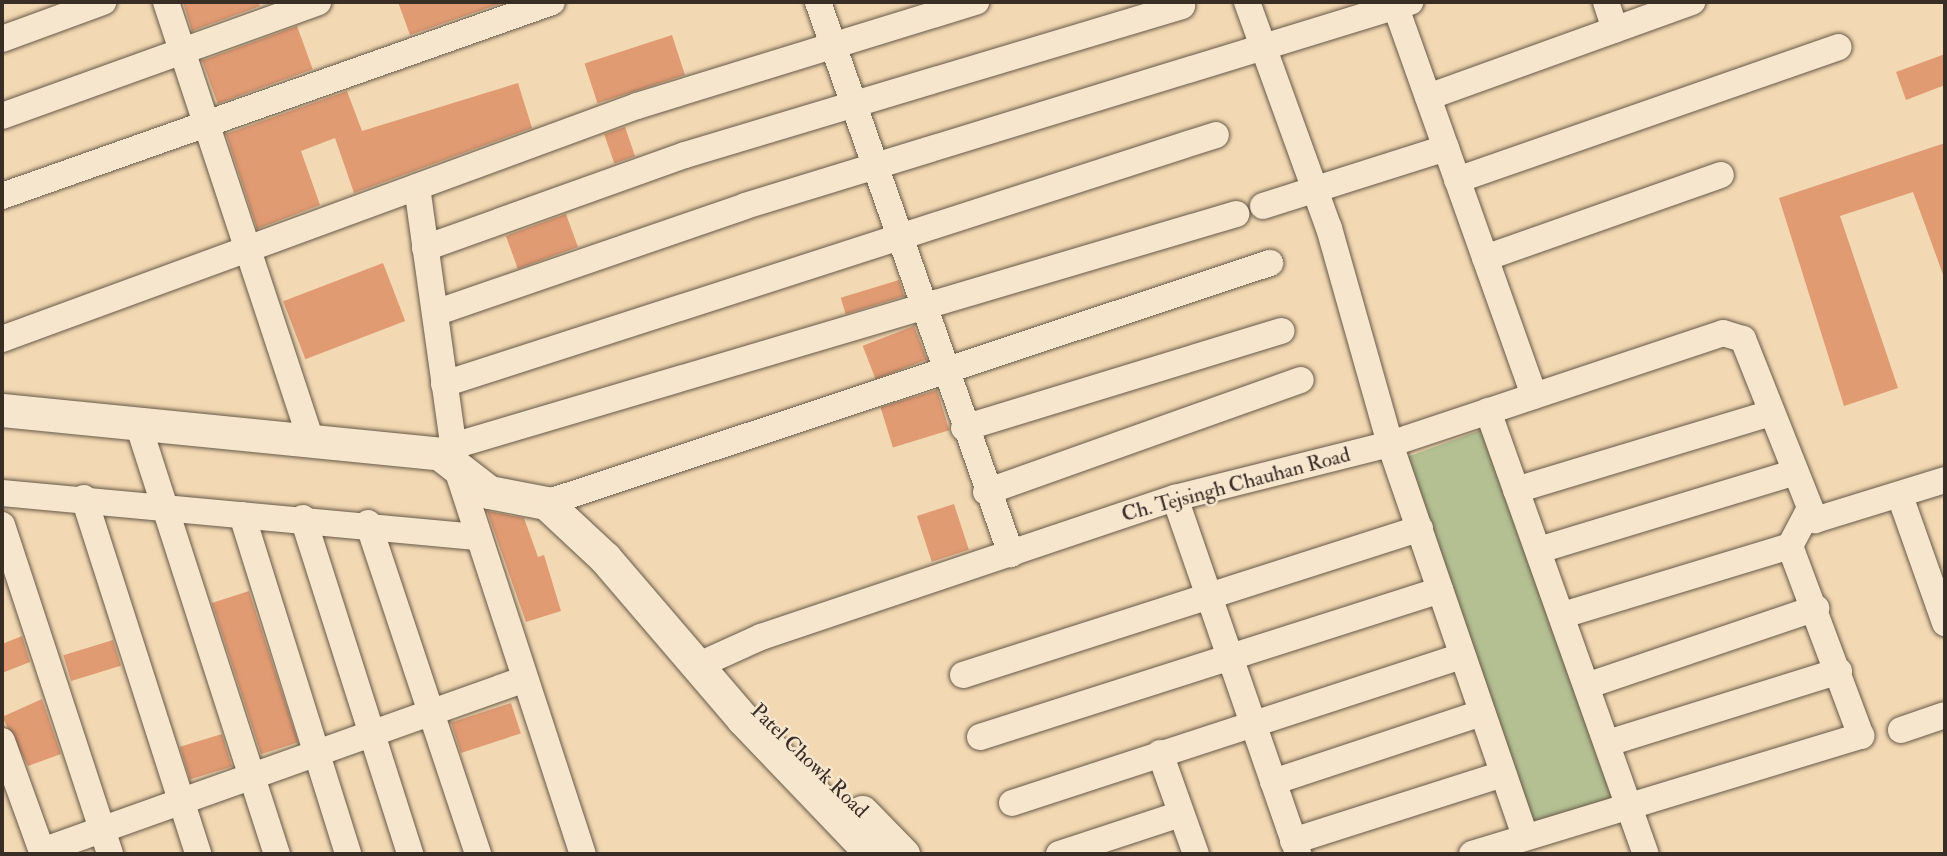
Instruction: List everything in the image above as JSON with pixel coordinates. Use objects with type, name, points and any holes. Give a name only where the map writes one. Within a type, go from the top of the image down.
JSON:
[{"type":"street","points":[[2,39],[103,2]]},
{"type":"street","points":[[166,2],[311,441]]},
{"type":"street","points":[[2,116],[181,49],[318,2]]},
{"type":"street","points":[[2,197],[206,122],[552,2]]},
{"type":"street","points":[[818,2],[943,372],[1011,554]]},
{"type":"street","points":[[2,339],[638,106],[976,2]]},
{"type":"street","points":[[1247,2],[1314,190],[1390,444],[1525,837]]},
{"type":"street","points":[[1606,2],[1615,30]]},
{"type":"street","points":[[1428,97],[1692,2]]},
{"type":"street","points":[[435,313],[874,168],[1264,50],[1400,3],[1428,97],[1534,396]]},
{"type":"street","points":[[425,248],[685,155],[1182,6]]},
{"type":"street","points":[[1457,180],[1839,47]]},
{"type":"street","points":[[444,384],[1216,135]]},
{"type":"street","points":[[1263,206],[1446,148]]},
{"type":"street","points":[[1485,258],[1721,175]]},
{"type":"street","points":[[417,187],[454,456],[583,854]]},
{"type":"street","points":[[2,410],[454,456],[921,307],[1236,214]]},
{"type":"street","points":[[454,456],[489,492],[546,503],[1270,263]]},
{"type":"street","points":[[964,428],[1281,331]]},
{"type":"street","name":"Ch. Tejsingh Chauhan Road","points":[[709,677],[761,637],[1175,498],[1390,444],[1724,333],[1738,334],[1771,413]]},
{"type":"street","points":[[986,492],[1301,380]]},
{"type":"street","points":[[1488,411],[1588,685],[1646,854]]},
{"type":"street","points":[[1516,490],[1771,413],[1809,509],[1823,521],[1945,480]]},
{"type":"street","points":[[138,424],[277,854]]},
{"type":"street","points":[[1539,550],[1795,472]]},
{"type":"street","points":[[2,493],[164,504],[242,515],[368,523],[479,537]]},
{"type":"street","points":[[1900,496],[1945,623]]},
{"type":"street","points":[[84,498],[198,854]]},
{"type":"street","points":[[1175,498],[1231,654],[1295,847],[1503,774]]},
{"type":"street","points":[[546,503],[605,558],[709,677]]},
{"type":"street","points":[[1563,615],[1790,547],[1809,509]]},
{"type":"street","points":[[242,515],[314,755],[348,854]]},
{"type":"street","points":[[303,517],[410,854]]},
{"type":"street","points":[[368,523],[478,854]]},
{"type":"street","points":[[2,525],[106,842]]},
{"type":"street","points":[[963,675],[1420,528]]},
{"type":"street","points":[[1472,854],[1861,736],[1816,608],[1790,547]]},
{"type":"street","points":[[980,737],[1231,654],[1440,590]]},
{"type":"street","points":[[1588,685],[1816,608]]},
{"type":"street","points":[[1012,803],[1463,656]]},
{"type":"street","points":[[1608,743],[1839,671]]},
{"type":"street","name":"Patel Chowk Road","points":[[709,677],[872,854]]},
{"type":"street","name":"Patel Chowk Road","points":[[709,677],[758,705],[903,854]]},
{"type":"street","points":[[2,741],[43,852],[106,842],[181,802],[525,679]]},
{"type":"street","points":[[1273,782],[1482,713]]},
{"type":"street","points":[[1901,730],[1945,715]]},
{"type":"street","points":[[1160,753],[1196,854]]},
{"type":"street","points":[[1059,854],[1181,814]]},
{"type":"green space","points":[[1492,426],[1627,797],[1533,831],[1398,460]]},
{"type":"building","points":[[183,2],[258,2],[260,6],[192,31]]},
{"type":"building","points":[[398,2],[502,2],[502,3],[410,35]]},
{"type":"building","points":[[297,26],[313,69],[218,104],[202,61]]},
{"type":"building","points":[[672,35],[685,75],[597,103],[585,63]]},
{"type":"building","points":[[1945,54],[1945,85],[1906,100],[1896,72]]},
{"type":"building","points":[[518,83],[532,128],[354,193],[335,138],[301,151],[320,205],[257,229],[226,134],[347,91],[362,131]]},
{"type":"building","points":[[625,127],[635,156],[614,163],[604,134]]},
{"type":"building","points":[[1945,143],[1945,280],[1913,192],[1840,216],[1898,388],[1844,406],[1779,198]]},
{"type":"building","points":[[566,214],[578,247],[518,269],[506,236]]},
{"type":"building","points":[[383,263],[405,321],[305,359],[283,301]]},
{"type":"building","points":[[899,280],[904,296],[846,314],[841,298]]},
{"type":"building","points":[[914,326],[927,360],[876,379],[863,346]]},
{"type":"building","points":[[937,390],[949,430],[893,447],[881,407]]},
{"type":"building","points":[[954,504],[969,550],[932,562],[917,516]]},
{"type":"building","points":[[487,511],[524,518],[538,557],[544,555],[561,611],[526,622]]},
{"type":"building","points":[[249,591],[298,742],[261,754],[212,603]]},
{"type":"building","points":[[22,636],[30,662],[2,673],[2,644]]},
{"type":"building","points":[[113,640],[121,666],[71,681],[63,655]]},
{"type":"building","points":[[42,699],[61,754],[28,766],[2,717]]},
{"type":"building","points":[[511,703],[521,733],[461,753],[451,722]]},
{"type":"building","points":[[222,734],[232,767],[190,779],[180,747]]}]
